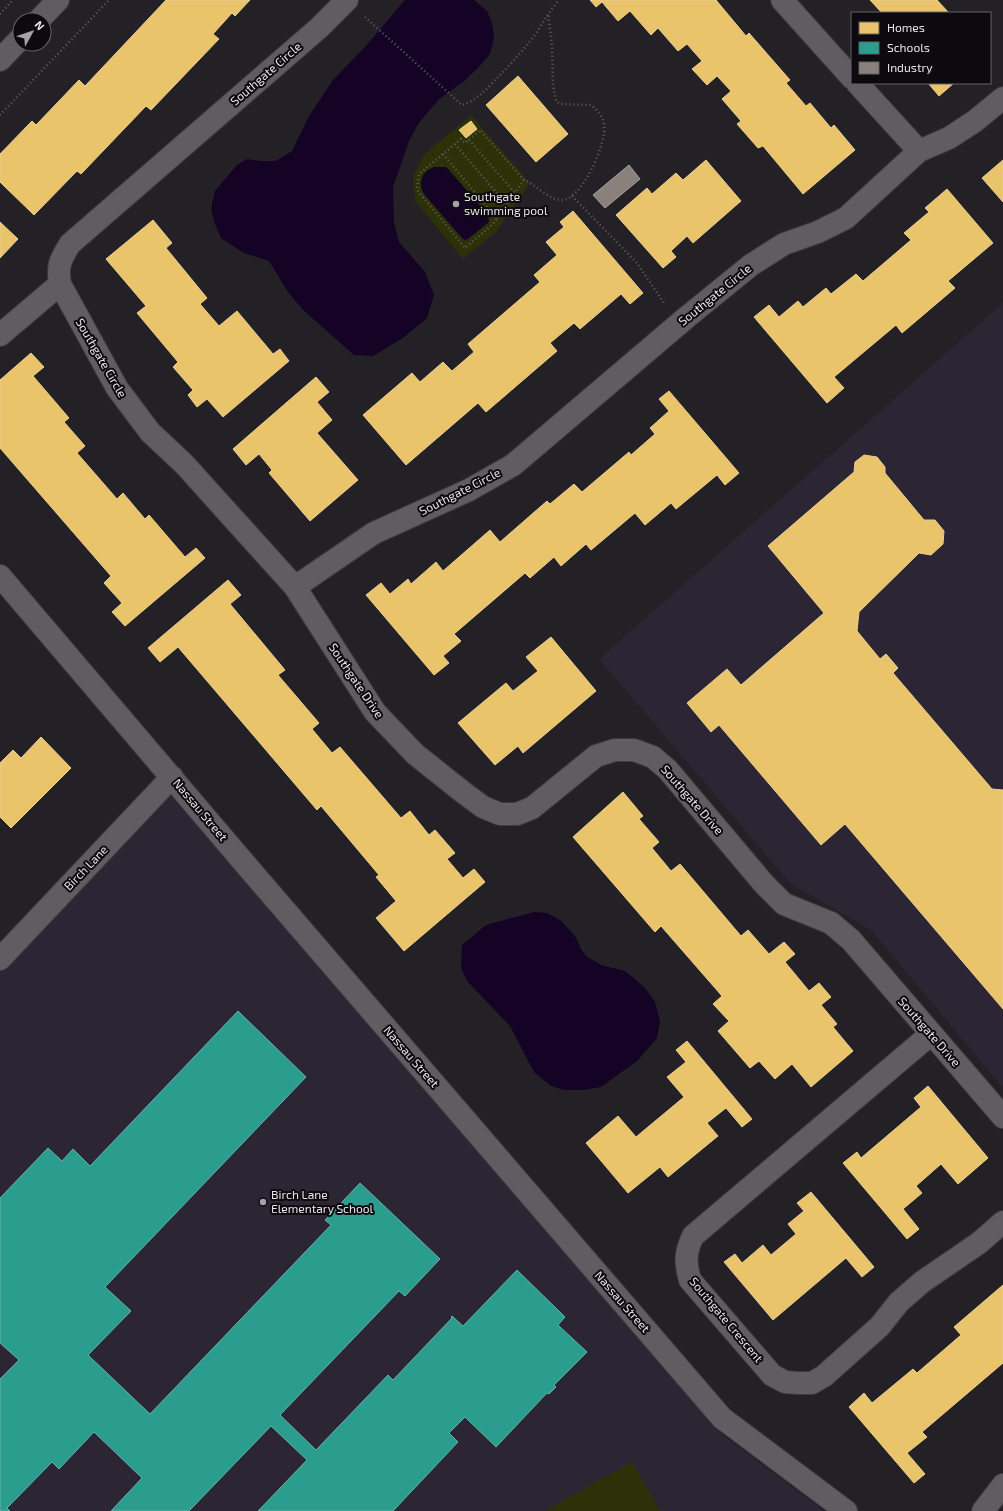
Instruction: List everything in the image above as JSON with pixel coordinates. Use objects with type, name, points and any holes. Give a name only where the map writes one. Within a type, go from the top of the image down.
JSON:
[{"type":"street","points":[[47,12],[58,0]]},
{"type":"street","name":"Southgate Circle","points":[[347,0],[320,27],[70,244],[63,256],[58,270],[60,284],[117,388],[150,432],[185,465],[294,587],[374,533],[469,490],[513,465],[705,302],[751,265],[784,244],[818,232],[846,218],[920,151],[949,138],[975,121],[1003,98]]},
{"type":"street","points":[[782,0],[851,77]]},
{"type":"street","points":[[0,60],[12,47]]},
{"type":"street","points":[[858,84],[920,151]]},
{"type":"street","points":[[0,335],[60,284]]},
{"type":"street","name":"Nassau Street","points":[[0,576],[722,1418],[846,1511]]},
{"type":"street","name":"Southgate Drive","points":[[294,587],[375,712],[415,754],[483,807],[500,814],[517,814],[532,808],[596,756],[615,750],[634,750],[653,758],[668,770],[764,884],[784,904],[831,923],[851,940],[1003,1117]]},
{"type":"street","name":"Birch Lane","points":[[0,958],[172,778]]},
{"type":"street","name":"Southgate Crescent","points":[[931,1034],[694,1236],[688,1248],[686,1263],[690,1280],[772,1375],[785,1382],[812,1383],[824,1376],[880,1326],[899,1302],[922,1282],[979,1243],[1003,1222]]},
{"type":"street","points":[[983,1511],[1003,1485]]},
{"type":"path","points":[[0,14],[13,0]]},
{"type":"path","points":[[0,115],[109,0]]},
{"type":"path","points":[[372,23],[462,105],[471,102],[492,84],[532,39],[548,13],[559,0]]},
{"type":"path","points":[[524,180],[492,225],[465,248],[417,190],[419,174],[461,138],[465,143],[480,130],[524,180],[534,184],[546,194],[555,199],[566,200],[581,187],[593,166],[603,142],[605,132],[604,123],[600,114],[590,105],[558,104],[556,101],[553,85],[552,45],[548,13]]},
{"type":"path","points":[[469,140],[515,193]]},
{"type":"path","points":[[455,144],[507,205]]},
{"type":"path","points":[[442,154],[497,219]]},
{"type":"path","points":[[572,196],[637,263],[656,293],[666,305]]},
{"type":"shaded area","points":[[405,0],[474,0],[487,11],[492,23],[494,38],[490,54],[477,69],[463,82],[439,99],[418,124],[409,141],[393,187],[394,223],[399,242],[425,272],[434,295],[427,318],[403,338],[373,356],[354,355],[303,310],[288,292],[269,261],[244,253],[221,238],[211,209],[215,191],[237,165],[247,159],[276,161],[292,151],[309,116],[333,80],[364,48]]},
{"type":"shaded area","name":"Southgate swimming pool","points":[[434,167],[446,167],[488,215],[489,222],[468,239],[465,240],[462,238],[422,190],[422,178],[426,172]]},
{"type":"shaded area","points":[[1003,303],[1003,1088],[871,930],[790,883],[599,659]]},
{"type":"shaded area","name":"Birch Lane Elementary School","points":[[173,786],[724,1436],[824,1511],[0,1511],[0,968]]},
{"type":"shaded area","points":[[534,912],[547,913],[560,920],[575,936],[586,956],[601,965],[625,971],[645,988],[655,1002],[660,1021],[657,1038],[637,1061],[601,1087],[583,1090],[564,1090],[551,1086],[534,1072],[510,1026],[467,981],[461,967],[462,945],[486,925]]},
{"type":"green space","points":[[471,115],[530,183],[496,232],[463,259],[415,201],[413,177],[424,155]]},
{"type":"green space","points":[[632,1462],[660,1511],[545,1511]]},
{"type":"building: Homes","points":[[166,0],[250,0],[235,16],[232,13],[213,34],[219,39],[151,110],[146,106],[81,174],[77,171],[34,215],[0,182],[0,154],[32,121],[36,125],[79,80],[85,86]]},
{"type":"building: Homes","points":[[590,0],[716,0],[746,36],[749,33],[790,80],[786,83],[806,106],[810,103],[831,128],[834,125],[855,150],[803,194],[763,146],[758,148],[737,124],[741,121],[722,99],[731,91],[717,76],[707,85],[692,69],[702,61],[687,44],[678,51],[658,28],[651,35],[630,11],[618,21],[602,2],[596,7]]},
{"type":"building: Homes","points":[[870,0],[937,0],[948,12],[881,12]]},
{"type":"building: Homes","points":[[518,76],[568,134],[536,162],[486,105]]},
{"type":"building: Homes","points":[[929,84],[953,84],[939,96]]},
{"type":"building: Homes","points":[[471,121],[477,129],[466,138],[459,130]]},
{"type":"building: Homes","points":[[706,160],[741,201],[693,243],[687,236],[671,251],[676,257],[663,268],[616,215],[647,188],[652,194],[676,173],[683,180]]},
{"type":"building: Homes","points":[[1003,160],[1003,202],[982,178]]},
{"type":"building: Homes","points":[[947,189],[993,243],[948,281],[955,288],[902,333],[896,325],[834,377],[844,388],[827,403],[754,317],[769,305],[779,317],[798,301],[803,307],[826,288],[831,294],[856,274],[863,281],[911,240],[904,233],[929,212],[925,208]]},
{"type":"building: Homes","points":[[573,211],[643,293],[630,304],[621,294],[580,329],[574,323],[550,343],[557,351],[486,412],[478,403],[406,465],[363,415],[412,373],[420,382],[443,362],[452,371],[474,352],[468,344],[540,282],[534,275],[557,255],[546,242],[564,227],[560,222]]},
{"type":"building: Homes","points":[[153,220],[172,243],[166,248],[207,298],[200,304],[219,326],[237,311],[273,354],[280,349],[289,361],[223,417],[207,399],[197,407],[188,395],[193,390],[173,367],[178,362],[137,313],[146,306],[106,259]]},
{"type":"building: Homes","points":[[0,222],[18,239],[0,258]]},
{"type":"building: Homes","points":[[31,353],[44,367],[33,376],[69,418],[64,422],[85,446],[77,453],[117,499],[123,493],[145,519],[149,515],[185,557],[196,548],[205,558],[125,626],[112,612],[122,603],[104,583],[111,576],[0,448],[0,380]]},
{"type":"building: Homes","points":[[316,377],[329,392],[317,402],[332,420],[317,433],[358,480],[310,521],[269,473],[272,470],[259,454],[246,465],[233,449]]},
{"type":"building: Homes","points":[[669,391],[739,473],[725,485],[717,475],[676,509],[671,503],[645,525],[635,513],[591,550],[586,544],[561,566],[554,557],[530,578],[525,573],[454,634],[461,641],[443,656],[449,663],[434,675],[366,595],[381,583],[390,594],[408,579],[411,584],[436,562],[443,571],[490,530],[500,542],[547,501],[550,504],[574,484],[582,492],[629,452],[631,455],[655,434],[650,428],[669,411],[659,399]]},
{"type":"building: Homes","points":[[864,455],[877,457],[885,467],[885,473],[924,520],[935,520],[944,531],[943,544],[931,555],[919,553],[859,612],[857,631],[880,659],[886,654],[898,668],[893,673],[992,789],[1003,790],[1003,1009],[845,824],[821,845],[719,725],[711,732],[687,703],[727,669],[741,685],[824,613],[768,546],[854,472],[855,462]]},
{"type":"building: Homes","points":[[228,580],[241,595],[230,604],[285,670],[278,675],[319,723],[312,729],[332,753],[340,747],[401,818],[410,811],[429,835],[435,830],[455,853],[447,859],[463,878],[474,869],[485,882],[404,951],[376,918],[396,901],[376,877],[379,875],[321,806],[317,810],[178,647],[160,662],[148,648]]},
{"type":"building: Homes","points":[[551,637],[596,691],[523,753],[518,746],[495,765],[458,723],[506,683],[513,691],[538,671],[526,657]]},
{"type":"building: Homes","points":[[41,737],[71,768],[11,828],[0,817],[0,763],[13,750],[21,758]]},
{"type":"building: Homes","points":[[623,792],[643,816],[639,819],[659,842],[652,848],[671,871],[680,864],[741,936],[748,930],[769,954],[784,942],[795,954],[785,962],[809,991],[819,983],[831,997],[821,1005],[837,1024],[833,1027],[853,1051],[811,1087],[792,1064],[775,1079],[759,1061],[750,1068],[718,1031],[729,1021],[713,1004],[722,996],[661,926],[655,932],[573,837]]},
{"type":"building: Homes","points":[[687,1041],[752,1119],[742,1127],[726,1108],[707,1123],[718,1136],[668,1177],[660,1167],[628,1193],[586,1143],[618,1116],[636,1137],[684,1097],[667,1077],[686,1062],[676,1050]]},
{"type":"building: Homes","points":[[928,1086],[988,1158],[958,1184],[941,1164],[916,1186],[922,1193],[903,1209],[919,1229],[907,1239],[843,1163],[857,1152],[861,1158],[921,1107],[914,1098]]},
{"type":"building: Homes","points":[[811,1192],[874,1267],[862,1277],[846,1258],[773,1320],[724,1262],[735,1254],[742,1263],[763,1245],[771,1255],[796,1234],[788,1224],[804,1211],[797,1203]]},
{"type":"building: Homes","points":[[1003,1285],[1003,1363],[922,1432],[927,1437],[907,1453],[925,1474],[914,1483],[849,1407],[864,1393],[872,1403],[913,1369],[917,1373],[961,1335],[954,1327]]},
{"type":"building: Schools","points":[[238,1011],[306,1077],[105,1287],[131,1311],[88,1355],[150,1414],[331,1225],[325,1220],[360,1183],[440,1259],[405,1296],[399,1291],[280,1415],[316,1450],[388,1375],[393,1380],[452,1318],[452,1316],[463,1326],[517,1270],[565,1317],[558,1325],[587,1352],[554,1385],[556,1387],[549,1394],[547,1393],[496,1447],[465,1417],[449,1433],[458,1442],[393,1511],[258,1511],[307,1460],[271,1426],[189,1511],[111,1511],[142,1478],[94,1432],[59,1469],[52,1462],[7,1508],[10,1511],[0,1511],[0,1379],[19,1360],[0,1343],[0,1198],[48,1148],[62,1161],[73,1149],[90,1166]]},
{"type":"building: Industry","points":[[629,165],[640,179],[605,208],[593,195]]},
{"type":"place","name":"Southgate swimming pool","points":[[456,204]]},
{"type":"place","name":"Birch Lane Elementary School","points":[[263,1202]]}]
